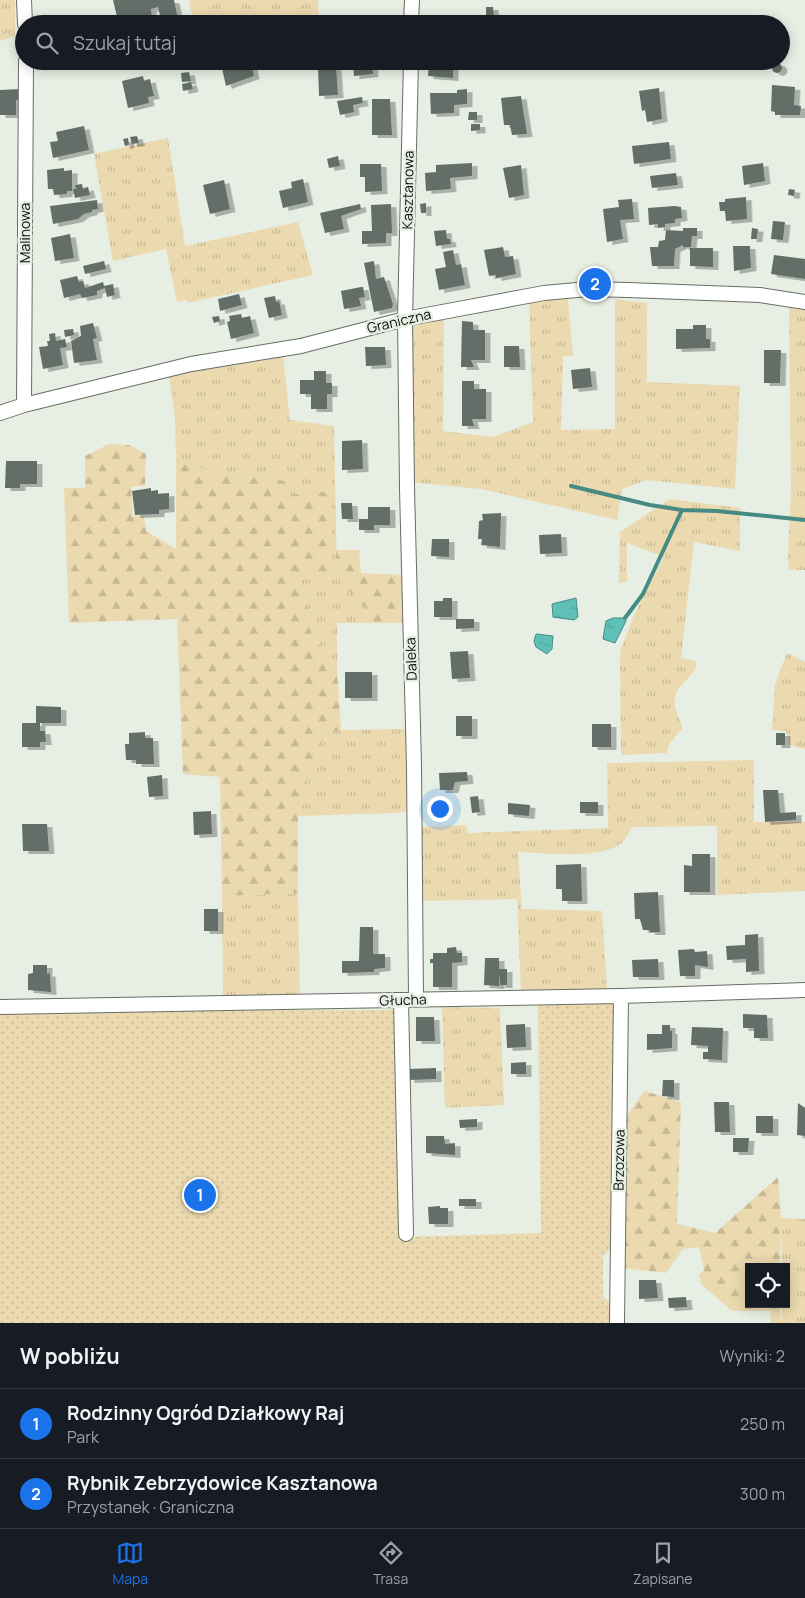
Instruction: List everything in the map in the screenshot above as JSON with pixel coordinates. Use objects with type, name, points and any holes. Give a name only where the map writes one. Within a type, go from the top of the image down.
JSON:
[{"type":"street","points":[[24,0],[25,15]]},
{"type":"street","points":[[412,0],[412,15]]},
{"type":"street","name":"Malinowa","points":[[24,405],[26,70]]},
{"type":"street","name":"Kasztanowa","points":[[405,319],[411,70]]},
{"type":"street","name":"Graniczna","points":[[0,413],[24,405],[191,364],[301,346],[405,319],[544,293],[588,289],[760,295],[805,302]]},
{"type":"street","name":"Daleka","points":[[405,319],[414,766],[416,1000]]},
{"type":"street","name":"Głucha","points":[[0,1008],[622,996],[805,990]]},
{"type":"street","name":"Brzozowa","points":[[617,1323],[622,996]]},
{"type":"street","points":[[401,1000],[406,1234]]},
{"type":"green space","points":[[0,0],[15,0],[15,36],[0,41]]},
{"type":"green space","points":[[189,0],[318,0],[319,15],[192,15]]},
{"type":"green space","points":[[168,138],[185,246],[298,222],[313,275],[187,303],[187,300],[177,302],[166,249],[113,261],[94,154]]},
{"type":"green space","points":[[568,298],[573,356],[563,356],[561,430],[615,429],[615,299],[647,303],[647,382],[740,386],[735,489],[647,480],[622,489],[617,520],[481,489],[410,482],[411,323],[444,318],[443,431],[492,437],[533,422],[529,303]]},
{"type":"green space","points":[[789,308],[805,310],[805,570],[789,570],[788,557],[791,488]]},
{"type":"green space","points":[[283,355],[290,420],[334,426],[337,574],[366,608],[371,623],[337,623],[337,669],[311,632],[306,593],[292,581],[290,481],[230,476],[176,462],[175,416],[169,376]]},
{"type":"green space","points":[[109,444],[129,445],[146,454],[145,486],[131,487],[133,516],[144,516],[146,531],[176,549],[176,462],[230,476],[290,481],[291,495],[327,492],[329,575],[292,576],[292,581],[306,593],[311,632],[337,669],[341,730],[325,734],[308,777],[298,816],[298,893],[222,896],[220,777],[183,774],[177,619],[69,623],[64,488],[85,488],[85,456]]},
{"type":"green space","points":[[670,499],[740,508],[740,551],[694,542],[681,658],[695,661],[697,666],[676,694],[675,706],[682,729],[669,744],[667,753],[621,755],[620,652],[633,617],[664,557],[627,543],[627,581],[619,583],[620,532]]},
{"type":"green space","points":[[336,550],[359,550],[361,573],[404,575],[406,623],[371,623],[366,608],[341,583],[337,574]]},
{"type":"green space","points":[[787,653],[805,662],[805,749],[789,745],[786,731],[772,730],[775,684]]},
{"type":"green space","points":[[410,729],[409,810],[398,813],[298,816],[308,777],[325,734],[341,730]]},
{"type":"green space","points":[[754,760],[754,822],[805,822],[805,891],[717,895],[717,826],[632,827],[622,843],[600,852],[587,854],[518,852],[522,909],[602,911],[607,990],[521,993],[517,899],[421,901],[421,827],[466,825],[468,833],[608,828],[607,763]]},
{"type":"green space","points":[[298,893],[300,1002],[223,1001],[222,896]]},
{"type":"green space","points":[[618,1002],[615,1244],[603,1256],[603,1296],[612,1305],[612,1323],[0,1323],[0,1014],[198,1010],[394,1010],[402,1237],[541,1233],[538,1005]]},
{"type":"green space","points":[[442,1007],[500,1008],[504,1105],[445,1108]]},
{"type":"green space","points":[[644,1091],[681,1102],[677,1224],[715,1233],[778,1177],[781,1218],[780,1263],[745,1263],[745,1308],[780,1308],[781,1323],[771,1323],[770,1311],[732,1311],[701,1284],[699,1275],[704,1270],[699,1247],[683,1249],[666,1273],[624,1268],[627,1116]]},
{"type":"green space","points":[[781,1218],[805,1219],[805,1323],[782,1323],[782,1308],[790,1308],[790,1263],[782,1263]]},
{"type":"water","points":[[576,598],[578,617],[574,620],[553,617],[552,604]]},
{"type":"water","points":[[613,618],[625,618],[626,621],[615,643],[603,639],[606,621]]},
{"type":"water","points":[[536,634],[553,636],[552,649],[547,654],[536,647],[534,641]]},
{"type":"building","points":[[113,0],[174,0],[177,15],[160,15],[158,7],[151,9],[152,15],[117,15]]},
{"type":"building","points":[[486,7],[493,7],[494,15],[486,15]]},
{"type":"building","points":[[222,70],[253,70],[254,76],[226,86]]},
{"type":"building","points":[[318,70],[336,70],[338,95],[319,96]]},
{"type":"building","points":[[354,70],[373,70],[373,74],[354,76]]},
{"type":"building","points":[[428,70],[453,70],[453,78],[428,76]]},
{"type":"building","points":[[772,70],[782,70],[779,73]]},
{"type":"building","points":[[189,72],[191,81],[182,82],[181,73]]},
{"type":"building","points":[[143,76],[144,81],[150,79],[154,96],[148,97],[149,103],[128,108],[122,81]]},
{"type":"building","points":[[191,82],[193,89],[183,91],[182,84]]},
{"type":"building","points":[[772,85],[795,87],[794,105],[801,106],[800,115],[775,115],[775,112],[771,111]]},
{"type":"building","points":[[659,88],[662,119],[647,122],[645,110],[642,111],[639,91]]},
{"type":"building","points":[[21,89],[20,100],[16,100],[16,115],[0,115],[0,90]]},
{"type":"building","points":[[467,89],[467,104],[454,105],[454,113],[431,114],[430,93],[457,93],[457,90]]},
{"type":"building","points":[[521,96],[527,134],[512,135],[510,125],[504,125],[501,98]]},
{"type":"building","points":[[362,97],[363,103],[353,105],[354,112],[340,115],[337,101]]},
{"type":"building","points":[[372,99],[390,99],[392,135],[372,135]]},
{"type":"building","points":[[469,112],[477,112],[477,120],[468,120]]},
{"type":"building","points":[[471,124],[480,124],[480,130],[471,131]]},
{"type":"building","points":[[84,126],[89,150],[53,158],[50,142],[58,141],[56,132]]},
{"type":"building","points":[[137,136],[139,143],[132,144],[130,137]]},
{"type":"building","points":[[128,138],[129,145],[125,146],[123,139]]},
{"type":"building","points":[[669,142],[671,159],[634,164],[632,146]]},
{"type":"building","points":[[338,156],[340,166],[329,168],[327,159]]},
{"type":"building","points":[[472,163],[472,176],[450,178],[451,189],[426,191],[425,173],[436,172],[436,165]]},
{"type":"building","points":[[763,163],[765,181],[744,185],[742,166]]},
{"type":"building","points":[[360,164],[381,164],[382,191],[365,192],[365,177],[360,177]]},
{"type":"building","points":[[521,165],[524,195],[509,198],[503,168]]},
{"type":"building","points":[[64,168],[64,171],[72,170],[72,191],[67,191],[67,194],[54,195],[53,189],[48,189],[47,170]]},
{"type":"building","points":[[676,173],[678,185],[652,188],[650,176]]},
{"type":"building","points":[[303,179],[308,202],[283,208],[279,191],[292,188],[291,182]]},
{"type":"building","points":[[224,180],[230,209],[210,214],[203,185]]},
{"type":"building","points":[[82,184],[83,189],[88,187],[90,195],[75,198],[73,189],[76,189],[75,185]]},
{"type":"building","points":[[789,189],[795,190],[794,196],[788,195]]},
{"type":"building","points":[[746,197],[747,219],[726,221],[725,211],[720,211],[719,202],[725,202],[725,199]]},
{"type":"building","points":[[632,199],[634,219],[620,220],[623,239],[607,242],[603,209],[619,207],[618,200]]},
{"type":"building","points":[[97,200],[98,209],[84,214],[78,219],[53,224],[50,206]]},
{"type":"building","points":[[426,203],[426,213],[421,213],[420,204]]},
{"type":"building","points":[[360,204],[361,209],[341,216],[344,229],[325,233],[320,213]]},
{"type":"building","points":[[391,204],[392,233],[386,233],[386,243],[362,244],[362,231],[372,231],[371,205]]},
{"type":"building","points":[[681,207],[682,218],[675,219],[675,223],[665,224],[665,227],[658,228],[658,224],[649,225],[648,208]]},
{"type":"building","points":[[773,221],[785,222],[783,240],[771,239]]},
{"type":"building","points":[[683,228],[697,228],[697,236],[692,236],[691,247],[683,247],[683,245],[675,249],[674,266],[652,266],[650,247],[658,247],[659,241],[665,240],[666,230],[683,231]]},
{"type":"building","points":[[752,228],[758,229],[757,239],[751,239]]},
{"type":"building","points":[[446,230],[447,239],[450,239],[451,244],[436,246],[434,231]]},
{"type":"building","points":[[70,234],[74,258],[55,261],[51,238]]},
{"type":"building","points":[[733,246],[750,246],[751,268],[734,271]]},
{"type":"building","points":[[503,247],[505,257],[513,256],[516,274],[496,278],[496,275],[489,276],[484,250]]},
{"type":"building","points":[[690,248],[713,248],[713,267],[690,266]]},
{"type":"building","points":[[453,250],[456,265],[461,264],[465,285],[439,290],[435,269],[446,267],[443,252]]},
{"type":"building","points":[[774,255],[805,259],[805,279],[771,274]]},
{"type":"building","points":[[104,261],[106,269],[85,274],[83,266]]},
{"type":"building","points":[[374,261],[376,279],[384,277],[393,304],[392,308],[374,312],[364,263]]},
{"type":"building","points":[[77,276],[79,282],[83,281],[85,288],[103,282],[104,286],[113,284],[115,295],[107,297],[105,288],[97,291],[97,295],[82,298],[80,294],[64,298],[60,280]]},
{"type":"building","points":[[363,287],[365,297],[359,298],[361,306],[344,309],[341,291]]},
{"type":"building","points":[[239,294],[242,305],[220,311],[218,299]]},
{"type":"building","points":[[275,296],[276,302],[279,301],[282,315],[269,318],[264,298]]},
{"type":"building","points":[[241,314],[242,318],[250,316],[254,333],[231,339],[227,322],[230,321],[229,316]]},
{"type":"building","points":[[219,316],[220,321],[214,323],[212,317]]},
{"type":"building","points":[[462,321],[473,322],[473,330],[485,330],[485,360],[471,360],[474,367],[461,367]]},
{"type":"building","points":[[93,323],[97,338],[93,339],[97,360],[74,363],[71,341],[81,336],[80,326]]},
{"type":"building","points":[[693,325],[706,325],[706,339],[710,339],[710,348],[676,349],[676,329],[693,329]]},
{"type":"building","points":[[73,329],[74,335],[65,337],[64,330]]},
{"type":"building","points":[[55,333],[56,341],[65,339],[67,347],[60,348],[63,365],[43,369],[39,347],[48,346],[47,341],[50,341],[49,334]]},
{"type":"building","points":[[504,346],[519,346],[520,367],[504,367]]},
{"type":"building","points":[[365,347],[385,347],[386,365],[366,366]]},
{"type":"building","points":[[764,350],[781,350],[780,383],[764,383]]},
{"type":"building","points":[[590,368],[592,387],[573,389],[571,370]]},
{"type":"building","points":[[314,371],[326,371],[326,383],[332,383],[332,394],[327,394],[327,409],[311,409],[311,394],[300,394],[300,380],[314,380]]},
{"type":"building","points":[[462,381],[474,381],[474,389],[486,389],[486,419],[472,419],[474,426],[462,426]]},
{"type":"building","points":[[362,440],[363,469],[342,470],[342,441]]},
{"type":"building","points":[[6,461],[37,461],[37,484],[20,484],[20,488],[5,488]]},
{"type":"building","points":[[151,488],[151,491],[158,490],[158,494],[169,493],[169,509],[159,510],[159,514],[135,515],[132,491]]},
{"type":"building","points":[[341,503],[352,503],[353,519],[342,519]]},
{"type":"building","points":[[368,507],[390,507],[390,525],[374,525],[374,530],[359,530],[359,519],[368,519]]},
{"type":"building","points":[[501,513],[500,547],[481,545],[482,539],[478,539],[479,521],[483,520],[482,514]]},
{"type":"building","points":[[561,534],[562,553],[540,554],[539,535]]},
{"type":"building","points":[[432,539],[449,539],[449,557],[431,556]]},
{"type":"building","points":[[443,598],[452,598],[452,617],[434,617],[434,601],[443,601]]},
{"type":"building","points":[[456,619],[474,619],[474,628],[456,629]]},
{"type":"building","points":[[468,651],[470,678],[452,679],[450,652]]},
{"type":"building","points":[[345,672],[372,672],[372,698],[345,698]]},
{"type":"building","points":[[36,706],[61,707],[61,723],[40,723],[40,731],[45,731],[46,742],[40,742],[40,747],[22,747],[22,723],[36,723]]},
{"type":"building","points":[[456,716],[472,716],[472,736],[456,736]]},
{"type":"building","points":[[592,724],[611,724],[611,747],[592,747]]},
{"type":"building","points":[[145,732],[145,738],[153,738],[154,764],[136,764],[136,760],[126,760],[125,744],[129,744],[129,733]]},
{"type":"building","points":[[776,733],[785,733],[785,745],[776,745]]},
{"type":"building","points":[[467,772],[468,781],[455,782],[453,790],[440,790],[439,773]]},
{"type":"building","points":[[162,775],[163,796],[149,797],[147,777]]},
{"type":"building","points":[[763,790],[778,790],[780,813],[796,812],[796,820],[765,822]]},
{"type":"building","points":[[478,796],[480,812],[472,813],[470,797]]},
{"type":"building","points":[[580,802],[598,802],[598,813],[580,813]]},
{"type":"building","points":[[508,803],[530,805],[529,816],[508,814]]},
{"type":"building","points":[[211,811],[212,834],[194,835],[193,812]]},
{"type":"building","points":[[22,824],[47,824],[49,851],[23,851]]},
{"type":"building","points":[[692,854],[710,854],[710,892],[684,892],[684,865],[692,866]]},
{"type":"building","points":[[581,864],[582,901],[562,901],[562,889],[556,889],[556,865]]},
{"type":"building","points":[[658,892],[660,932],[643,930],[640,919],[635,919],[634,893]]},
{"type":"building","points":[[204,909],[218,909],[218,931],[204,931]]},
{"type":"building","points":[[360,927],[373,927],[373,954],[385,954],[385,968],[374,969],[374,972],[342,973],[342,961],[359,961]]},
{"type":"building","points":[[758,934],[759,971],[746,972],[746,959],[727,960],[726,946],[745,945],[745,935]]},
{"type":"building","points":[[456,947],[457,953],[462,953],[462,962],[452,963],[452,987],[433,987],[433,963],[430,963],[430,959],[433,959],[433,953],[447,953],[447,948]]},
{"type":"building","points":[[694,949],[695,952],[707,951],[708,967],[695,965],[695,976],[680,976],[678,950]]},
{"type":"building","points":[[485,958],[499,958],[499,969],[507,969],[507,985],[500,985],[499,973],[499,986],[484,985]]},
{"type":"building","points":[[658,959],[659,977],[633,977],[632,960]]},
{"type":"building","points":[[33,965],[47,965],[47,974],[50,973],[51,992],[28,990],[28,974],[33,973]]},
{"type":"building","points":[[743,1014],[767,1015],[768,1038],[754,1038],[754,1028],[743,1028]]},
{"type":"building","points":[[416,1017],[434,1017],[435,1041],[416,1041]]},
{"type":"building","points":[[525,1024],[526,1047],[507,1048],[506,1025]]},
{"type":"building","points":[[662,1025],[670,1025],[672,1048],[647,1050],[647,1034],[662,1034]]},
{"type":"building","points":[[692,1027],[723,1028],[722,1060],[703,1059],[703,1052],[708,1052],[708,1046],[691,1045]]},
{"type":"building","points":[[526,1062],[526,1074],[511,1074],[511,1063]]},
{"type":"building","points":[[436,1068],[436,1079],[409,1080],[409,1069]]},
{"type":"building","points":[[663,1080],[674,1080],[674,1097],[662,1096]]},
{"type":"building","points":[[714,1102],[729,1102],[730,1132],[715,1132]]},
{"type":"building","points":[[798,1103],[805,1108],[805,1136],[797,1135]]},
{"type":"building","points":[[756,1116],[773,1116],[773,1133],[756,1133]]},
{"type":"building","points":[[477,1119],[477,1127],[460,1128],[459,1120]]},
{"type":"building","points":[[426,1136],[444,1136],[445,1144],[455,1143],[455,1155],[426,1153]]},
{"type":"building","points":[[733,1138],[749,1138],[748,1152],[733,1152]]},
{"type":"building","points":[[459,1199],[476,1199],[476,1206],[459,1206]]},
{"type":"building","points":[[440,1206],[440,1208],[448,1208],[448,1224],[429,1224],[428,1207]]},
{"type":"building","points":[[639,1280],[656,1280],[658,1298],[639,1299]]},
{"type":"building","points":[[686,1297],[687,1307],[669,1308],[668,1298]]},
{"type":"waterway","points":[[571,486],[650,505],[682,510],[717,511],[805,520]]},
{"type":"waterway","points":[[625,618],[643,594],[682,510]]},
{"type":"place","name":"Rybnik Zebrzydowice Kasztanowa","points":[[595,284]]},
{"type":"place","name":"Rodzinny Ogród Działkowy Raj","points":[[200,1195]]}]
